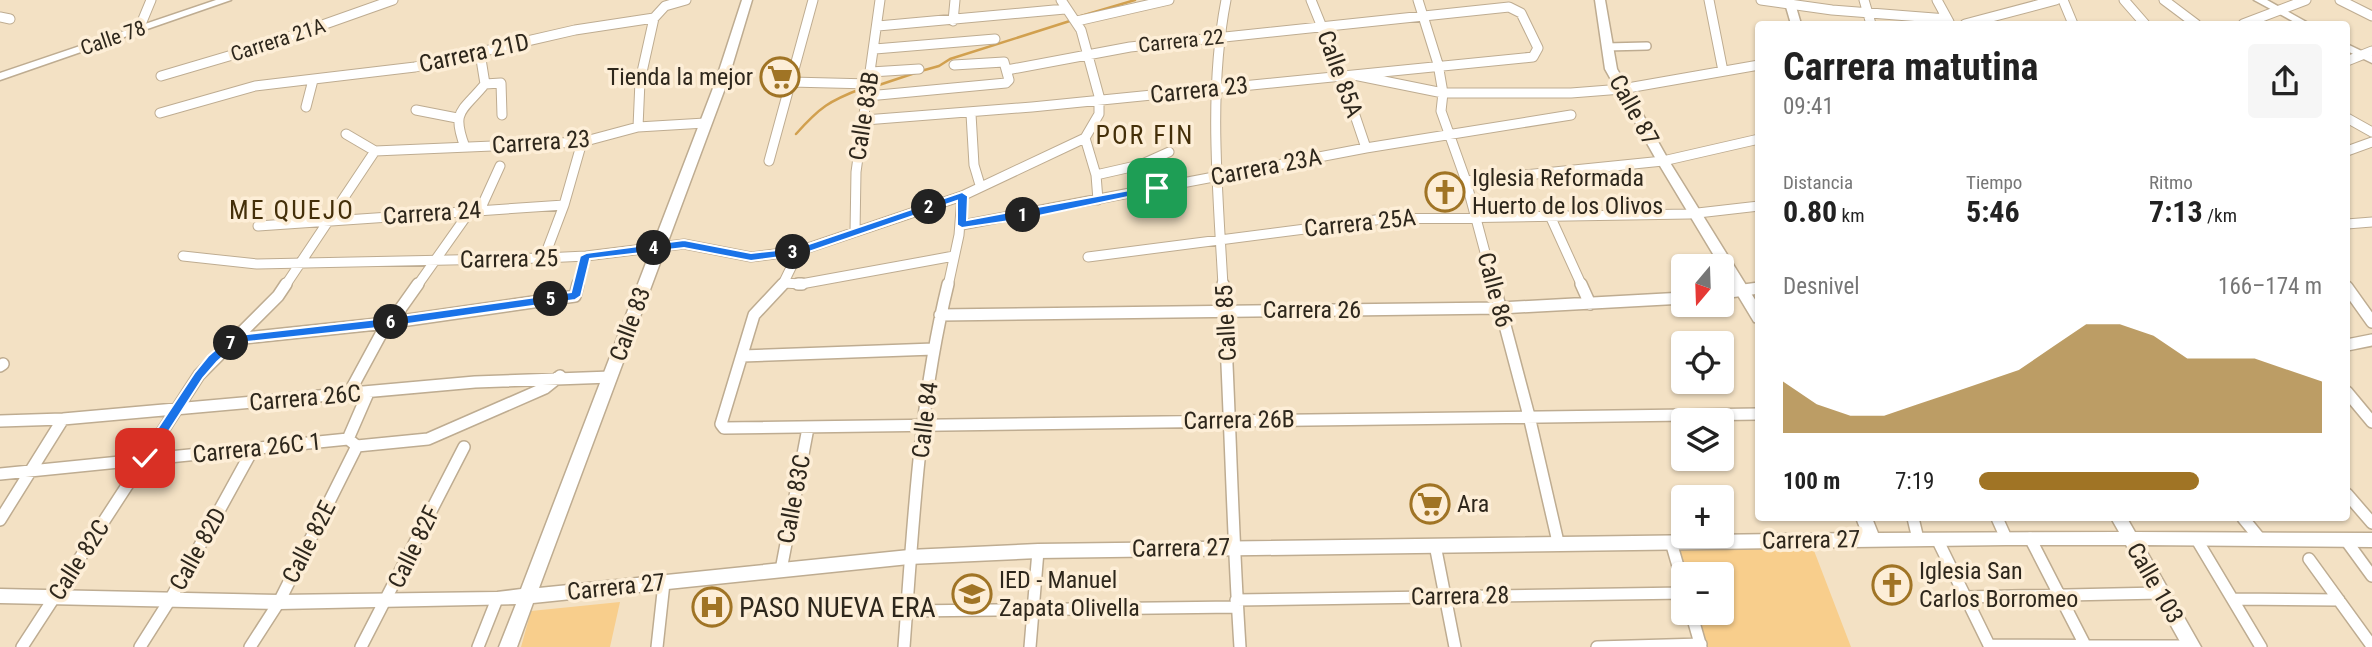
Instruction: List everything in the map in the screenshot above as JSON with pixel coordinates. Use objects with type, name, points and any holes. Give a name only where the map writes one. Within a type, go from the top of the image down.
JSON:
[{"type":"street","points":[[139,29],[151,0]]},
{"type":"street","name":"Calle 78","points":[[0,77],[226,0]]},
{"type":"street","name":"Carrera 21A","points":[[161,76],[250,50],[393,0]]},
{"type":"street","name":"Carrera 21D","points":[[160,113],[255,86],[415,66],[575,30],[654,18],[665,6],[686,0]]},
{"type":"street","name":"Calle 83","points":[[508,647],[723,79],[747,0]]},
{"type":"street","points":[[769,161],[813,0]]},
{"type":"street","name":"Calle 83B","points":[[855,232],[856,172],[880,0]]},
{"type":"street","points":[[955,0],[965,42]]},
{"type":"street","points":[[1076,19],[1168,0]]},
{"type":"street","name":"Calle 85","points":[[1226,0],[1219,37],[1217,176],[1231,419],[1233,547],[1240,647]]},
{"type":"street","name":"Calle 85A","points":[[1311,0],[1345,73],[1366,148]]},
{"type":"street","name":"Calle 86","points":[[1418,0],[1438,64],[1443,93],[1441,111],[1466,181],[1529,416],[1558,542]]},
{"type":"street","name":"Calle 87","points":[[1600,0],[1611,69],[1663,161],[1755,311]]},
{"type":"street","points":[[1709,0],[1723,71]]},
{"type":"street","points":[[1761,0],[1940,21]]},
{"type":"street","points":[[1864,0],[1870,21]]},
{"type":"street","points":[[1937,0],[1948,21]]},
{"type":"street","points":[[1976,21],[2056,0]]},
{"type":"street","points":[[2063,0],[2072,21]]},
{"type":"street","points":[[2124,0],[2142,21]]},
{"type":"street","points":[[2164,0],[2192,21]]},
{"type":"street","points":[[2259,0],[2299,21]]},
{"type":"street","points":[[2250,21],[2306,0]]},
{"type":"street","points":[[2340,0],[2372,16]]},
{"type":"street","points":[[1789,2],[1795,21]]},
{"type":"street","points":[[878,26],[958,20],[1063,4],[1076,19],[1090,54],[1101,111],[1085,138],[962,196],[799,251],[784,283],[754,315],[742,356],[934,349]]},
{"type":"street","name":"Carrera 22","points":[[869,89],[1006,83],[1009,80],[1007,69],[1130,47],[1509,7],[1521,13],[1538,48],[1533,57]]},
{"type":"street","points":[[0,17],[10,19]]},
{"type":"street","points":[[638,127],[640,81],[654,18]]},
{"type":"street","points":[[875,49],[995,39]]},
{"type":"street","points":[[1606,47],[1647,46]]},
{"type":"street","points":[[2350,48],[2369,55]]},
{"type":"street","points":[[480,53],[485,84]]},
{"type":"street","points":[[2350,60],[2369,55]]},
{"type":"street","name":"Carrera 23","points":[[864,120],[971,114],[1345,73],[1533,57]]},
{"type":"street","points":[[954,65],[1002,61],[1006,62],[1007,69]]},
{"type":"street","points":[[1345,73],[1443,93],[1571,93],[1622,89],[1755,66]]},
{"type":"street","points":[[871,72],[919,69]]},
{"type":"street","points":[[306,107],[313,80]]},
{"type":"street","points":[[791,82],[869,89]]},
{"type":"street","points":[[465,147],[457,126],[457,118],[485,84],[501,83],[502,116]]},
{"type":"street","points":[[416,110],[457,118]]},
{"type":"street","points":[[971,114],[974,165],[980,186]]},
{"type":"street","name":"Carrera 23A","points":[[962,225],[1366,148],[1571,115]]},
{"type":"street","points":[[2350,120],[2372,132]]},
{"type":"street","name":"Carrera 23","points":[[375,151],[582,142],[638,127],[705,123]]},
{"type":"street","points":[[345,134],[375,151]]},
{"type":"street","points":[[1085,138],[1096,174],[1098,200]]},
{"type":"street","points":[[1466,181],[1663,161],[1755,140]]},
{"type":"street","points":[[544,258],[564,205],[582,142]]},
{"type":"street","points":[[2350,150],[2372,142]]},
{"type":"street","name":"Calle 82C","points":[[22,647],[212,359],[278,296],[375,151]]},
{"type":"street","points":[[1096,174],[1140,164],[1169,152]]},
{"type":"street","points":[[348,395],[401,308],[475,210],[500,166]]},
{"type":"street","name":"Calle 84","points":[[904,647],[909,557],[923,425],[940,315],[962,225],[962,196]]},
{"type":"street","name":"Carrera 24","points":[[258,226],[564,205]]},
{"type":"street","name":"Carrera 25A","points":[[1088,257],[1349,222],[1430,215],[1551,218],[1695,214],[1755,206]]},
{"type":"street","points":[[1551,218],[1590,304]]},
{"type":"street","points":[[2350,224],[2370,224]]},
{"type":"street","name":"Carrera 25","points":[[183,256],[240,264],[544,258],[697,245],[751,257],[799,251]]},
{"type":"street","points":[[235,339],[392,322],[575,296],[586,256]]},
{"type":"street","points":[[784,283],[801,284],[954,256]]},
{"type":"street","points":[[1734,291],[1755,288]]},
{"type":"street","points":[[2350,291],[2372,322]]},
{"type":"street","name":"Carrera 26","points":[[940,315],[1500,308],[1671,299]]},
{"type":"street","points":[[2350,345],[2372,341]]},
{"type":"street","name":"Carrera 26B","points":[[742,356],[721,424],[730,429],[1231,419],[1755,414]]},
{"type":"street","name":"Carrera 26C","points":[[0,421],[63,419],[560,376],[611,377]]},
{"type":"street","name":"Carrera 26C 1","points":[[0,474],[253,449],[428,439],[545,388],[560,376]]},
{"type":"street","name":"Calle 82E","points":[[250,647],[279,602],[353,442],[368,393]]},
{"type":"street","points":[[2350,396],[2372,422]]},
{"type":"street","points":[[0,520],[63,419]]},
{"type":"street","name":"Calle 83C","points":[[781,570],[808,428]]},
{"type":"street","name":"Calle 82F","points":[[361,647],[464,447]]},
{"type":"street","name":"Calle 82D","points":[[141,647],[253,449]]},
{"type":"street","points":[[2350,497],[2372,523]]},
{"type":"street","points":[[1865,521],[1873,539]]},
{"type":"street","points":[[1914,521],[1918,538]]},
{"type":"street","points":[[1998,521],[2006,538]]},
{"type":"street","name":"Calle 103","points":[[2121,521],[2192,646]]},
{"type":"street","points":[[2245,521],[2261,540]]},
{"type":"street","points":[[1937,538],[1990,646],[2192,646]]},
{"type":"street","points":[[2030,538],[2085,645]]},
{"type":"street","name":"Carrera 27","points":[[1734,541],[2030,538],[2345,539],[2369,543]]},
{"type":"street","points":[[2345,539],[2372,576]]},
{"type":"street","points":[[2197,540],[2261,647]]},
{"type":"street","name":"Carrera 27","points":[[0,596],[386,603],[498,599],[909,557],[1233,547],[1671,542]]},
{"type":"street","points":[[1435,545],[1455,647]]},
{"type":"street","points":[[1030,647],[1038,551]]},
{"type":"street","points":[[2309,559],[2372,646]]},
{"type":"street","points":[[657,647],[664,583]]},
{"type":"street","name":"Carrera 28","points":[[907,611],[1446,596],[1671,593]]},
{"type":"street","points":[[1966,597],[2160,593]]},
{"type":"street","points":[[478,647],[498,599]]},
{"type":"street","points":[[2233,599],[2339,600]]},
{"type":"street","points":[[1597,647],[1701,646],[1695,625]]},
{"type":"shaded area","points":[[1678,548],[1813,548],[1851,647],[1707,647],[1701,625],[1734,625],[1734,562],[1682,562]]},
{"type":"shaded area","points":[[620,602],[610,647],[521,647],[531,611]]},
{"type":"waterway","points":[[1081,16],[1135,0]]},
{"type":"waterway","points":[[921,71],[939,66],[950,59],[1073,20]]},
{"type":"waterway","points":[[873,87],[915,73]]},
{"type":"waterway","points":[[796,134],[826,106],[863,88]]},
{"type":"place","name":"Tienda la mejor","points":[[780,77]]},
{"type":"place","name":"Iglesia Reformada Huerto de los Olivos","points":[[1445,192]]},
{"type":"place","name":"Ara","points":[[1430,504]]},
{"type":"place","name":"Iglesia San Carlos Borromeo","points":[[1892,585]]},
{"type":"place","name":"IED - Manuel Zapata Olivella","points":[[972,594]]},
{"type":"place","name":"PASO NUEVA ERA","points":[[712,607]]},
{"type":"district","name":"POR FIN","points":[[1145,135]]},
{"type":"district","name":"ME QUEJO","points":[[292,210]]},
{"type":"route","points":[[145,458],[199,375],[212,359],[235,339],[387,323],[575,296],[586,256],[684,244],[751,257],[777,255],[799,251],[962,196],[962,225],[1157,188]]}]
